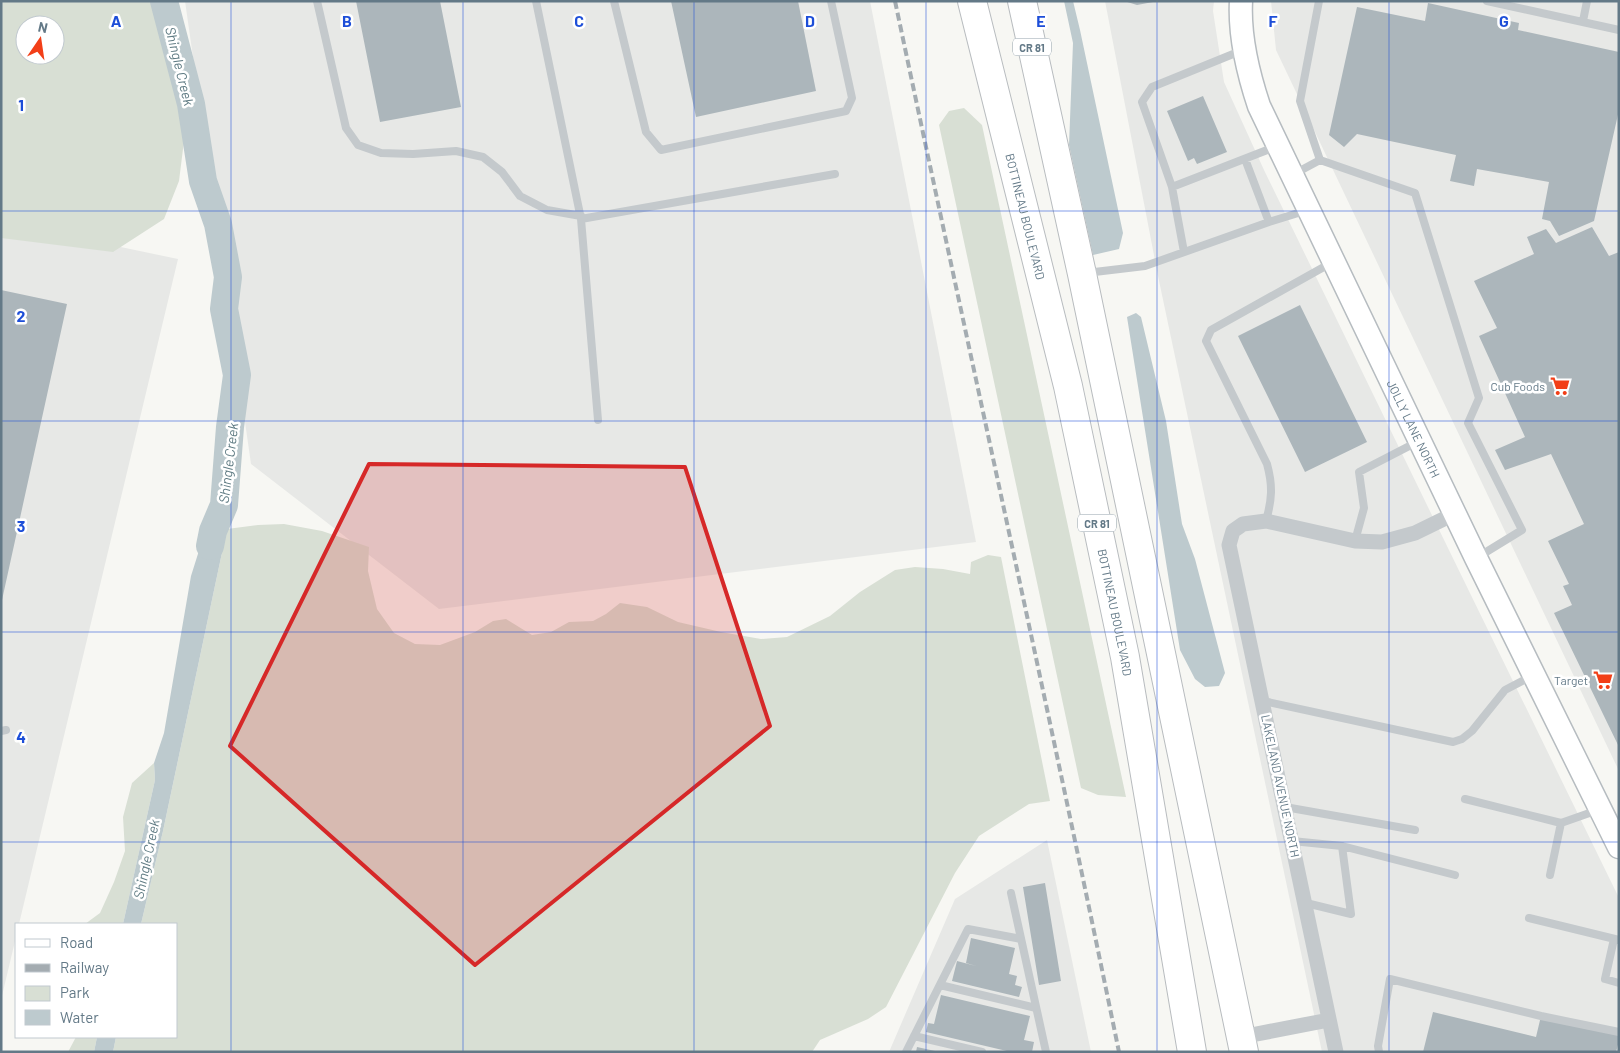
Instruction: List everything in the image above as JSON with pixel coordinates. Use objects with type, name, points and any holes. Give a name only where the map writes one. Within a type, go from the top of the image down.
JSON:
[{"type":"highway","name":"BOTTINEAU BOULEVARD","points":[[972,1],[1066,376],[1125,656],[1192,1052]]},
{"type":"highway","name":"CR 81","points":[[1022,1],[1082,274],[1242,1044]]},
{"type":"street","name":"JOLLY LANE NORTH","points":[[1241,1],[1240,20],[1250,78],[1259,106],[1476,558],[1619,847]]},
{"type":"street","points":[[1266,521],[1355,541],[1382,542],[1415,533],[1456,513]]},
{"type":"street","name":"LAKELAND AVENUE NORTH","points":[[1266,521],[1243,524],[1233,531],[1229,545],[1336,1052]]},
{"type":"street","points":[[1242,1044],[1330,1020]]},
{"type":"lane","points":[[317,1],[346,128],[358,145],[381,154],[456,151],[483,157],[502,172],[520,196],[547,210],[581,218],[835,174]]},
{"type":"lane","points":[[536,1],[581,218],[598,420]]},
{"type":"lane","points":[[614,1],[646,132],[661,150],[846,111],[852,98],[831,1]]},
{"type":"lane","points":[[1319,1],[1300,101],[1320,160]]},
{"type":"lane","points":[[1487,1],[1618,29]]},
{"type":"lane","points":[[1583,21],[1587,1]]},
{"type":"lane","points":[[1184,252],[1172,187],[1142,102],[1152,87],[1245,49]]},
{"type":"lane","points":[[1172,187],[1277,146]]},
{"type":"lane","points":[[1245,159],[1269,222]]},
{"type":"lane","points":[[1292,175],[1320,160],[1415,194],[1479,398],[1468,423],[1522,530],[1476,558]]},
{"type":"lane","points":[[1082,274],[1145,266],[1310,209]]},
{"type":"lane","points":[[1266,521],[1271,503],[1272,482],[1267,464],[1206,340],[1211,330],[1334,261]]},
{"type":"lane","points":[[1355,541],[1364,508],[1359,472],[1420,441]]},
{"type":"lane","points":[[1262,701],[1453,742],[1462,739],[1472,731],[1504,690],[1534,675]]},
{"type":"lane","points":[[1464,799],[1561,823],[1600,809]]},
{"type":"lane","points":[[1284,807],[1415,830]]},
{"type":"lane","points":[[1550,875],[1561,823]]},
{"type":"lane","points":[[1292,840],[1342,846],[1454,875]]},
{"type":"lane","points":[[1306,903],[1351,914],[1342,846]]},
{"type":"lane","points":[[1011,894],[1046,1052]]},
{"type":"lane","points":[[1529,918],[1616,939],[1605,979],[1619,983]]},
{"type":"lane","points":[[906,1052],[968,929],[1021,939]]},
{"type":"lane","points":[[1379,1052],[1378,1046],[1390,979],[1541,1016],[1619,1032]]},
{"type":"lane","points":[[940,985],[1036,1008]]},
{"type":"lane","points":[[914,1036],[982,1052]]},
{"type":"highlighted area","points":[[369,464],[685,467],[770,726],[475,965],[230,746]]},
{"type":"shaded area","points":[[185,1],[870,1],[976,542],[439,609],[251,464]]},
{"type":"shaded area","points":[[1105,1],[1214,1],[1213,11],[1224,82],[1264,170],[1619,898],[1619,1052],[1322,1052],[1158,276]]},
{"type":"shaded area","points":[[1271,1],[1619,1],[1619,771],[1276,50]]},
{"type":"shaded area","points":[[1,222],[178,259],[19,923],[15,923],[15,941],[1,1000]]},
{"type":"shaded area","points":[[1047,840],[1091,1052],[889,1052],[955,899]]},
{"type":"green space","points":[[1,1],[153,1],[162,22],[184,141],[179,181],[164,219],[113,252],[1,238]]},
{"type":"green space","points":[[964,108],[982,125],[1126,797],[1098,795],[1081,788],[939,125],[949,111]]},
{"type":"green space","points":[[284,524],[322,531],[369,547],[368,571],[377,609],[394,633],[415,644],[440,645],[475,632],[493,621],[506,619],[532,635],[551,632],[569,622],[593,621],[620,603],[647,607],[678,622],[721,632],[761,639],[787,637],[830,616],[860,592],[895,570],[915,567],[943,569],[970,574],[971,562],[988,555],[1001,557],[1050,801],[1029,804],[979,836],[955,873],[886,1007],[868,1019],[820,1040],[812,1052],[113,1052],[116,1038],[178,1038],[178,923],[141,923],[163,831],[227,529]]},
{"type":"green space","points":[[154,763],[155,780],[123,923],[86,923],[100,913],[125,851],[123,817],[132,783]]},
{"type":"green space","points":[[75,1038],[97,1038],[94,1052],[68,1052]]},
{"type":"water","points":[[1064,1],[1073,1],[1123,233],[1119,249],[1093,255],[1069,145],[1073,43]]},
{"type":"water","points":[[1136,313],[1141,317],[1166,421],[1182,524],[1195,559],[1225,673],[1219,686],[1205,687],[1195,679],[1180,650],[1127,317]]},
{"type":"water","points":[[228,506],[227,529],[163,831],[141,923],[123,923],[155,780],[154,763],[164,733],[191,576],[208,522]]},
{"type":"water","points":[[97,1038],[116,1038],[113,1052],[94,1052]]},
{"type":"building","points":[[356,1],[440,1],[461,107],[380,122]]},
{"type":"building","points":[[671,1],[798,1],[816,91],[696,117]]},
{"type":"building","points":[[1124,1],[1153,1],[1153,2],[1137,5]]},
{"type":"building","points":[[1428,3],[1519,23],[1518,30],[1619,52],[1619,110],[1594,221],[1559,236],[1550,221],[1542,219],[1549,182],[1477,169],[1474,186],[1450,181],[1456,155],[1357,134],[1344,147],[1329,135],[1357,7],[1425,21]]},
{"type":"building","points":[[1203,96],[1227,152],[1197,164],[1194,158],[1188,161],[1167,111]]},
{"type":"building","name":"Cub Foods","points":[[1592,227],[1609,256],[1619,252],[1619,747],[1554,613],[1572,605],[1563,586],[1569,584],[1548,541],[1584,524],[1551,454],[1505,470],[1495,450],[1525,437],[1479,336],[1497,328],[1474,281],[1534,254],[1527,237],[1546,229],[1556,243]]},
{"type":"building","points":[[1,290],[67,304],[2,600],[1,600]]},
{"type":"building","points":[[1300,305],[1367,442],[1305,472],[1238,336]]},
{"type":"building","points":[[1045,883],[1061,981],[1039,985],[1023,887]]},
{"type":"building","points":[[971,938],[1015,948],[1009,974],[1017,976],[1015,985],[1022,987],[1019,997],[952,981],[957,961],[976,966],[966,963]]},
{"type":"building","points":[[941,995],[1030,1016],[1024,1040],[1034,1042],[1032,1052],[1011,1052],[926,1032],[928,1023],[934,1024]]},
{"type":"building","points":[[1433,1012],[1536,1037],[1541,1016],[1619,1035],[1619,1041],[1616,1052],[1423,1052]]},
{"type":"building","points":[[917,1047],[935,1051],[935,1052],[916,1052]]},
{"type":"waterway","name":"Shingle Creek","points":[[164,1],[191,104],[203,181],[218,224],[228,277],[224,309],[237,375],[230,427],[224,505],[213,531],[210,546]]},
{"type":"railway","points":[[895,1],[1119,1052]]},
{"type":"place","name":"Cub Foods","points":[[1560,386]]},
{"type":"place","name":"Target","points":[[1603,680]]}]
